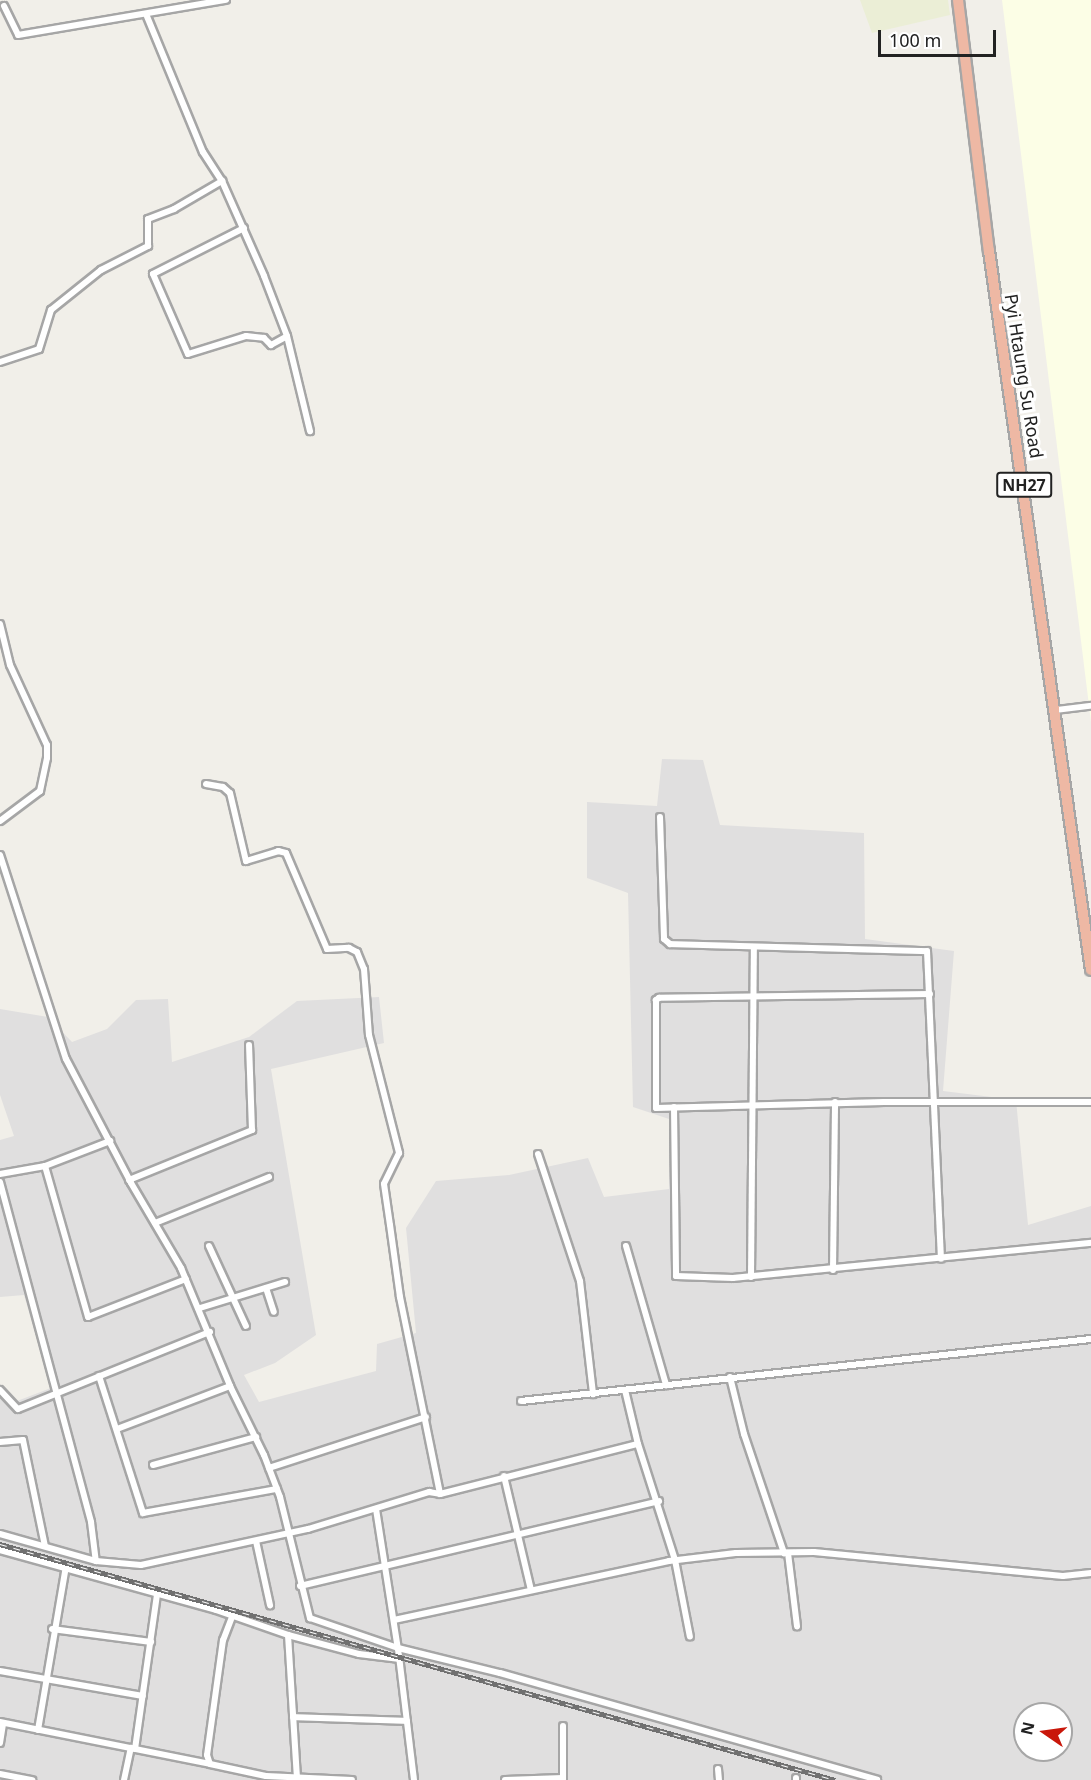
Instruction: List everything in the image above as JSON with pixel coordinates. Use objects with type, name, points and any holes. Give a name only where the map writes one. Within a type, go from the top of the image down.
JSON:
[{"type":"highway","name":"Pyi Htaung Su Road","points":[[958,0],[989,251],[1056,710],[1091,970]]},
{"type":"street","points":[[4,6],[18,35],[226,0]]},
{"type":"street","points":[[146,14],[202,152],[222,181],[244,228],[287,336],[310,431]]},
{"type":"street","points":[[0,362],[39,349],[51,310],[101,270],[148,246],[148,219],[222,181]]},
{"type":"street","points":[[244,228],[153,274],[188,354],[246,336],[264,338],[271,345],[287,336]]},
{"type":"street","points":[[0,624],[10,665],[47,745],[47,758],[40,791],[0,821]]},
{"type":"street","points":[[1056,710],[1091,705]]},
{"type":"street","points":[[206,784],[223,787],[230,793],[246,861],[278,851],[286,853],[327,949],[349,948],[357,952],[364,969],[369,1035],[399,1153],[384,1184],[440,1494]]},
{"type":"street","points":[[660,817],[664,939],[670,944],[754,949],[927,951],[941,1259]]},
{"type":"street","points":[[0,855],[66,1059],[129,1180],[155,1223],[200,1308],[230,1386],[256,1437],[277,1489],[307,1612],[315,1621],[398,1648],[500,1673],[876,1780]]},
{"type":"street","points":[[751,1277],[754,949]]},
{"type":"street","points":[[930,994],[656,1000],[656,1108],[835,1102],[1091,1102]]},
{"type":"street","points":[[129,1180],[252,1130],[249,1045]]},
{"type":"street","points":[[833,1270],[835,1102]]},
{"type":"street","points":[[674,1107],[676,1276],[751,1277],[1091,1243]]},
{"type":"street","points":[[0,1174],[45,1166],[110,1141]]},
{"type":"street","points":[[538,1154],[580,1281],[593,1394]]},
{"type":"street","points":[[45,1166],[88,1317],[186,1279]]},
{"type":"street","points":[[155,1223],[268,1177]]},
{"type":"street","points":[[0,1182],[91,1522],[96,1561]]},
{"type":"street","points":[[209,1246],[246,1326]]},
{"type":"street","points":[[626,1246],[666,1385]]},
{"type":"street","points":[[200,1308],[285,1282]]},
{"type":"street","points":[[266,1288],[274,1312]]},
{"type":"street","points":[[0,1390],[18,1409],[210,1332]]},
{"type":"street","points":[[521,1401],[1091,1339]]},
{"type":"street","points":[[99,1376],[143,1513],[277,1489]]},
{"type":"street","points":[[730,1377],[744,1434],[786,1553],[797,1626]]},
{"type":"street","points":[[117,1430],[230,1386]]},
{"type":"street","points":[[625,1390],[638,1444],[659,1501],[675,1560],[690,1637]]},
{"type":"street","points":[[269,1468],[426,1417]]},
{"type":"street","points":[[153,1465],[256,1437]]},
{"type":"street","points":[[0,1442],[23,1440],[45,1546]]},
{"type":"street","points":[[0,1534],[96,1561],[141,1565],[289,1534],[429,1492],[440,1494],[638,1444]]},
{"type":"street","points":[[504,1476],[531,1590]]},
{"type":"street","points":[[300,1586],[659,1501]]},
{"type":"street","points":[[376,1509],[400,1659],[414,1780]]},
{"type":"street","points":[[256,1541],[270,1605]]},
{"type":"street","points":[[0,1550],[66,1567],[288,1635],[359,1654],[400,1659]]},
{"type":"street","points":[[394,1620],[675,1560],[736,1552],[908,1559],[1063,1576],[1091,1573]]},
{"type":"street","points":[[38,1730],[52,1629],[66,1567]]},
{"type":"street","points":[[124,1780],[133,1749],[143,1696],[157,1595]]},
{"type":"street","points":[[210,1764],[207,1755],[223,1640],[232,1617]]},
{"type":"street","points":[[52,1629],[151,1642]]},
{"type":"street","points":[[288,1635],[297,1778]]},
{"type":"street","points":[[0,1671],[143,1696]]},
{"type":"street","points":[[293,1717],[407,1721]]},
{"type":"street","points":[[0,1743],[1,1723],[210,1764],[265,1778],[352,1780]]},
{"type":"street","points":[[505,1780],[563,1779],[563,1726]]},
{"type":"street","points":[[718,1769],[719,1780]]},
{"type":"street","points":[[0,1774],[32,1780]]},
{"type":"shaded area","points":[[860,0],[948,0],[950,15],[872,33]]},
{"type":"shaded area","points":[[1002,0],[1091,0],[1091,722]]},
{"type":"shaded area","points":[[662,759],[703,760],[720,825],[864,833],[865,939],[954,951],[943,1091],[1016,1100],[1028,1225],[1091,1206],[1091,1780],[0,1780],[0,1385],[17,1401],[51,1388],[24,1295],[0,1297],[0,1140],[14,1136],[0,1095],[0,1009],[48,1017],[72,1042],[107,1029],[136,1000],[168,999],[172,1062],[249,1037],[297,1001],[379,997],[384,1043],[271,1069],[316,1335],[275,1363],[244,1375],[259,1402],[376,1371],[377,1344],[416,1333],[406,1228],[436,1181],[509,1175],[588,1158],[604,1197],[669,1189],[669,1119],[633,1107],[628,893],[587,878],[587,802],[657,806]]},
{"type":"railway","points":[[0,1544],[835,1780]]}]
